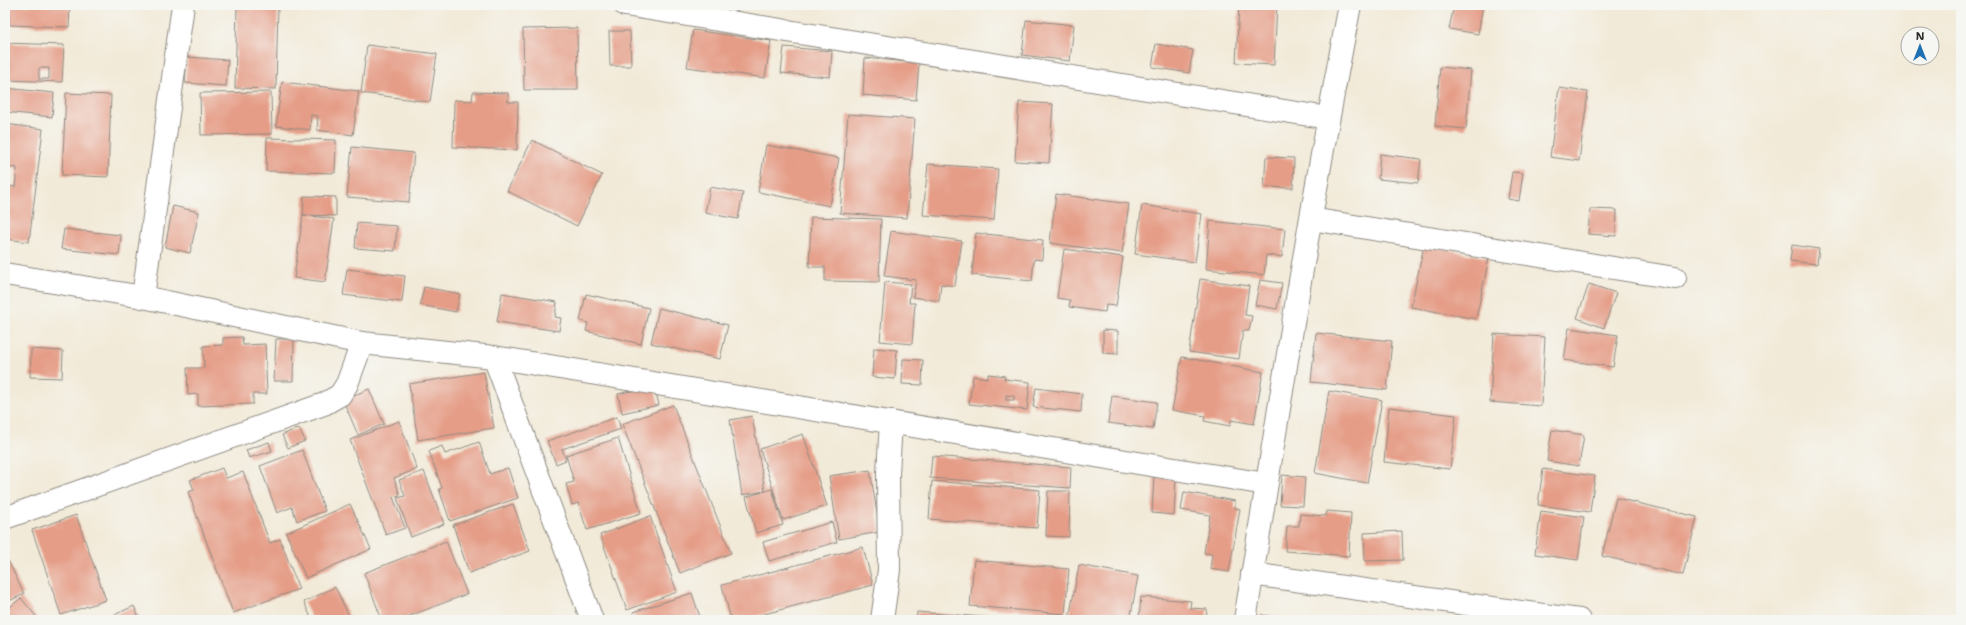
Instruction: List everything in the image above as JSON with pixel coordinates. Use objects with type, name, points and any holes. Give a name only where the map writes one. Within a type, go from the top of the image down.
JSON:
[{"type":"street","points":[[143,297],[183,5]]},
{"type":"street","points":[[626,5],[1328,118]]},
{"type":"street","points":[[1245,620],[1266,484],[1328,118],[1350,5]]},
{"type":"street","points":[[1311,219],[1675,278]]},
{"type":"street","points":[[5,274],[143,297],[362,342],[494,357],[1266,484]]},
{"type":"street","points":[[5,518],[324,404],[340,394],[347,384],[362,342]]},
{"type":"street","points":[[494,357],[592,620]]},
{"type":"street","points":[[882,620],[890,570],[888,473],[891,422]]},
{"type":"street","points":[[1252,574],[1579,620]]},
{"type":"building","points":[[10,5],[70,5],[69,27],[9,25]]},
{"type":"building","points":[[237,5],[278,5],[276,89],[235,88]]},
{"type":"building","points":[[1239,5],[1277,5],[1274,65],[1236,63]]},
{"type":"building","points":[[1454,5],[1483,5],[1478,34],[1449,29]]},
{"type":"building","points":[[1026,20],[1074,25],[1070,61],[1022,55]]},
{"type":"building","points":[[577,28],[578,90],[524,90],[523,29]]},
{"type":"building","points":[[693,30],[771,41],[765,78],[687,67]]},
{"type":"building","points":[[609,31],[630,31],[631,66],[610,66]]},
{"type":"building","points":[[5,43],[64,45],[62,82],[5,80]],"holes":[[[39,68],[49,68],[49,79],[39,79]]]},
{"type":"building","points":[[1156,44],[1193,50],[1189,73],[1152,67]]},
{"type":"building","points":[[367,45],[437,54],[430,102],[361,93]]},
{"type":"building","points":[[784,47],[832,51],[830,77],[781,73]]},
{"type":"building","points":[[187,57],[228,60],[226,86],[185,83]]},
{"type":"building","points":[[865,58],[919,63],[916,100],[863,95]]},
{"type":"building","points":[[1440,67],[1471,70],[1466,129],[1435,126]]},
{"type":"building","points":[[282,82],[359,91],[353,135],[317,130],[318,116],[311,115],[310,130],[276,126]]},
{"type":"building","points":[[5,88],[54,93],[52,117],[5,112]]},
{"type":"building","points":[[1559,88],[1588,92],[1579,161],[1550,157]]},
{"type":"building","points":[[271,92],[272,134],[201,135],[200,93]]},
{"type":"building","points":[[473,92],[508,93],[508,102],[518,102],[517,150],[453,147],[454,100],[472,101]]},
{"type":"building","points":[[66,93],[111,95],[108,177],[62,175]]},
{"type":"building","points":[[1019,102],[1053,104],[1049,163],[1015,161]]},
{"type":"building","points":[[848,114],[915,119],[907,218],[840,213]]},
{"type":"building","points":[[5,124],[43,129],[29,242],[5,239],[5,185],[15,187],[17,168],[5,167]]},
{"type":"building","points":[[267,138],[336,140],[335,173],[266,171]]},
{"type":"building","points":[[532,140],[602,175],[577,226],[507,191]]},
{"type":"building","points":[[766,145],[839,158],[830,206],[758,192]]},
{"type":"building","points":[[352,147],[414,153],[409,202],[347,197]]},
{"type":"building","points":[[1380,154],[1421,159],[1418,183],[1378,179]]},
{"type":"building","points":[[1266,157],[1294,158],[1293,188],[1264,187]]},
{"type":"building","points":[[928,164],[998,169],[994,220],[923,215]]},
{"type":"building","points":[[1512,172],[1523,173],[1519,201],[1508,199]]},
{"type":"building","points":[[710,187],[743,193],[738,219],[705,213]]},
{"type":"building","points":[[1056,194],[1129,204],[1122,253],[1050,243]]},
{"type":"building","points":[[304,196],[336,197],[336,216],[303,215]]},
{"type":"building","points":[[1142,205],[1202,214],[1195,262],[1135,254]]},
{"type":"building","points":[[173,206],[199,212],[190,253],[165,247]]},
{"type":"building","points":[[1590,209],[1617,210],[1616,236],[1588,234]]},
{"type":"building","points":[[303,215],[334,219],[325,282],[294,278]]},
{"type":"building","points":[[811,217],[881,219],[879,282],[825,281],[825,267],[809,267]]},
{"type":"building","points":[[1210,221],[1285,229],[1282,257],[1266,255],[1264,275],[1206,269]]},
{"type":"building","points":[[357,223],[397,226],[395,251],[355,248]]},
{"type":"building","points":[[64,229],[121,235],[119,255],[61,249]]},
{"type":"building","points":[[891,231],[962,241],[955,286],[941,284],[939,301],[913,297],[916,280],[884,276]]},
{"type":"building","points":[[976,233],[1043,240],[1042,260],[1034,259],[1032,281],[972,275]]},
{"type":"building","points":[[1424,245],[1489,258],[1476,319],[1411,307]]},
{"type":"building","points":[[1792,245],[1819,249],[1817,264],[1790,261]]},
{"type":"building","points":[[1064,249],[1123,257],[1116,306],[1106,305],[1105,312],[1069,307],[1070,300],[1057,298]]},
{"type":"building","points":[[347,269],[405,276],[402,302],[343,295]]},
{"type":"building","points":[[1200,279],[1249,286],[1245,315],[1252,316],[1249,331],[1243,330],[1239,359],[1189,352]]},
{"type":"building","points":[[1260,280],[1282,283],[1277,309],[1255,305]]},
{"type":"building","points":[[885,282],[911,284],[909,303],[915,303],[912,344],[880,341]]},
{"type":"building","points":[[1589,284],[1616,293],[1604,328],[1577,318]]},
{"type":"building","points":[[424,287],[460,294],[456,312],[420,305]]},
{"type":"building","points":[[502,293],[557,302],[555,317],[561,318],[559,331],[497,322]]},
{"type":"building","points":[[586,294],[649,308],[641,344],[586,331],[588,323],[580,321]]},
{"type":"building","points":[[659,308],[728,325],[720,359],[651,343]]},
{"type":"building","points":[[1569,328],[1618,335],[1613,367],[1564,360]]},
{"type":"building","points":[[1103,330],[1118,331],[1118,354],[1103,353]]},
{"type":"building","points":[[1316,333],[1392,341],[1387,390],[1311,382]]},
{"type":"building","points":[[1494,334],[1545,337],[1541,406],[1490,402]]},
{"type":"building","points":[[242,337],[243,345],[265,344],[267,394],[253,394],[253,404],[198,406],[198,394],[188,395],[187,368],[204,368],[203,346],[223,345],[223,338]]},
{"type":"building","points":[[276,339],[294,339],[293,381],[274,381]]},
{"type":"building","points":[[874,348],[897,350],[895,379],[872,377]]},
{"type":"building","points":[[31,349],[63,351],[62,378],[30,377]]},
{"type":"building","points":[[1182,357],[1263,372],[1254,424],[1231,420],[1230,426],[1204,421],[1205,416],[1172,410]]},
{"type":"building","points":[[903,359],[923,360],[922,385],[902,384]]},
{"type":"building","points":[[484,372],[494,428],[418,440],[409,384]]},
{"type":"building","points":[[988,374],[1005,376],[1004,379],[1030,382],[1027,410],[969,404],[973,376],[988,378]],"holes":[[[1006,395],[1014,396],[1014,400],[1006,400]]]},
{"type":"building","points":[[654,385],[659,405],[622,413],[618,394]]},
{"type":"building","points":[[1036,388],[1082,394],[1081,412],[1033,407]]},
{"type":"building","points":[[369,389],[384,424],[358,435],[343,400]]},
{"type":"building","points":[[1329,391],[1382,400],[1367,483],[1315,473]]},
{"type":"building","points":[[1112,396],[1157,402],[1153,429],[1108,423]]},
{"type":"building","points":[[673,405],[731,553],[680,573],[622,424]]},
{"type":"building","points":[[1389,407],[1456,415],[1450,469],[1384,462]]},
{"type":"building","points":[[752,416],[765,491],[742,495],[730,420]]},
{"type":"building","points":[[617,417],[621,429],[562,449],[566,460],[556,464],[547,441]]},
{"type":"building","points":[[399,421],[417,469],[394,478],[400,495],[393,497],[405,528],[386,535],[350,440]]},
{"type":"building","points":[[299,428],[305,441],[288,448],[282,435]]},
{"type":"building","points":[[1552,430],[1584,435],[1579,466],[1547,461]]},
{"type":"building","points":[[803,434],[827,506],[783,520],[760,449]]},
{"type":"building","points":[[618,438],[641,513],[587,530],[578,503],[572,505],[566,484],[574,482],[566,455]]},
{"type":"building","points":[[269,442],[272,451],[249,458],[246,450]]},
{"type":"building","points":[[479,442],[490,474],[508,468],[518,498],[450,521],[439,489],[442,488],[429,451],[442,446],[445,454]]},
{"type":"building","points":[[302,450],[325,511],[297,521],[292,507],[277,513],[260,466]]},
{"type":"building","points":[[932,456],[1071,467],[1070,488],[930,478]]},
{"type":"building","points":[[222,468],[226,478],[243,472],[270,543],[280,539],[299,589],[233,613],[188,492],[194,490],[190,480]]},
{"type":"building","points":[[1543,469],[1595,476],[1590,512],[1538,505]]},
{"type":"building","points":[[870,470],[880,532],[839,539],[829,476]]},
{"type":"building","points":[[424,471],[444,524],[411,537],[397,498],[405,496],[399,480]]},
{"type":"building","points":[[1282,475],[1305,477],[1303,506],[1280,505]]},
{"type":"building","points":[[1154,477],[1176,479],[1174,515],[1152,513]]},
{"type":"building","points":[[932,481],[1040,490],[1037,528],[929,519]]},
{"type":"building","points":[[772,489],[783,525],[756,533],[746,497]]},
{"type":"building","points":[[1048,491],[1070,491],[1069,537],[1046,536]]},
{"type":"building","points":[[1184,492],[1235,501],[1235,508],[1240,509],[1229,572],[1210,569],[1212,554],[1204,553],[1210,515],[1181,510]]},
{"type":"building","points":[[1616,498],[1697,517],[1683,575],[1602,556]]},
{"type":"building","points":[[350,504],[371,549],[306,578],[286,533]]},
{"type":"building","points":[[513,504],[530,551],[469,573],[453,525]]},
{"type":"building","points":[[1327,511],[1351,513],[1349,556],[1285,551],[1287,526],[1299,526],[1300,514],[1326,516]]},
{"type":"building","points":[[1541,511],[1584,517],[1578,560],[1535,554]]},
{"type":"building","points":[[76,515],[106,600],[61,615],[32,530]]},
{"type":"building","points":[[650,516],[677,592],[627,610],[600,535]]},
{"type":"building","points":[[832,522],[837,542],[769,561],[763,542]]},
{"type":"building","points":[[1402,531],[1403,560],[1365,561],[1364,533]]},
{"type":"building","points":[[446,541],[467,594],[399,620],[382,620],[364,573]]},
{"type":"building","points":[[863,547],[873,585],[742,620],[731,620],[722,585]]},
{"type":"building","points":[[5,554],[24,594],[5,603]]},
{"type":"building","points":[[974,560],[1069,569],[1065,614],[970,606]]},
{"type":"building","points":[[1079,565],[1138,576],[1130,620],[1069,619]]},
{"type":"building","points":[[335,587],[351,620],[312,620],[304,602]]},
{"type":"building","points":[[692,593],[701,620],[635,620],[633,612]]},
{"type":"building","points":[[1141,597],[1191,601],[1190,608],[1207,609],[1206,620],[1139,620]]},
{"type":"building","points":[[21,598],[39,620],[5,620],[5,611]]},
{"type":"building","points":[[134,606],[140,620],[103,620]]},
{"type":"building","points":[[917,612],[1010,619],[1010,620],[916,620]]},
{"type":"building","points":[[1261,615],[1284,618],[1284,620],[1261,620]]}]
